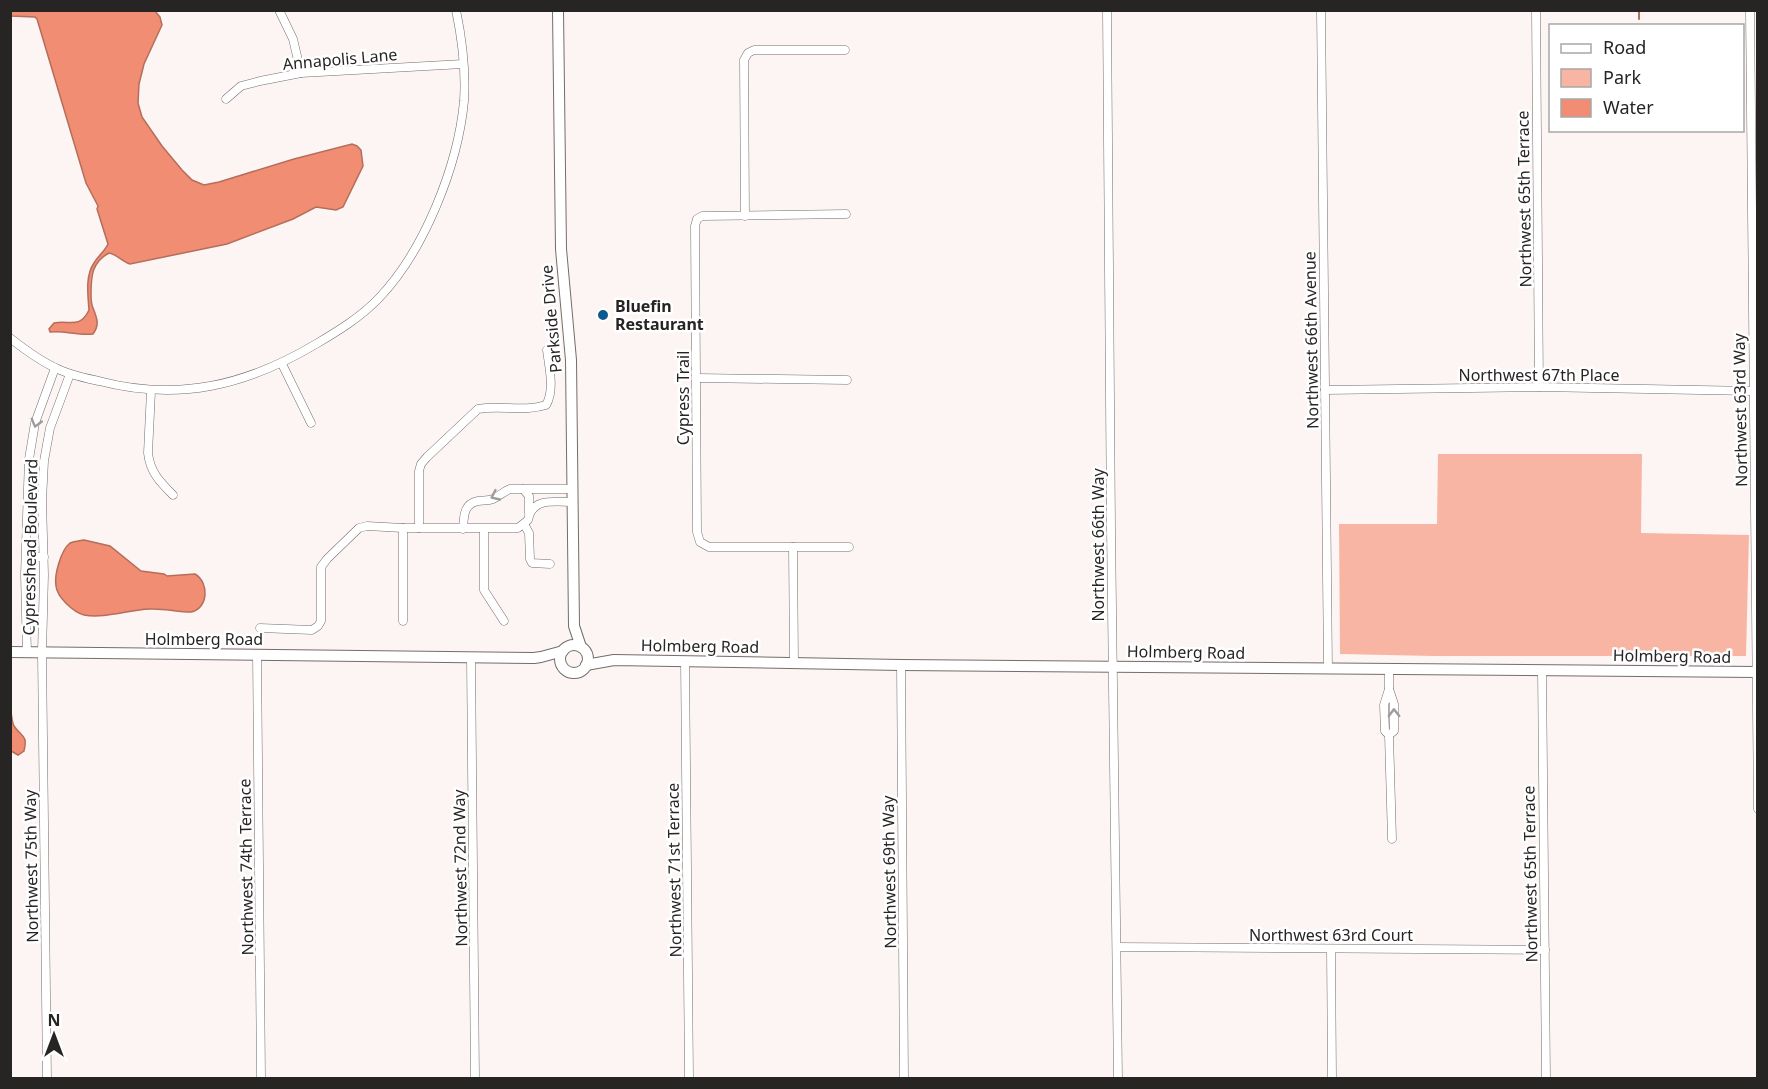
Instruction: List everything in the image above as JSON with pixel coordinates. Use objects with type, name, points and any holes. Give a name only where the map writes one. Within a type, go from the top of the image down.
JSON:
[{"type":"street","points":[[279,10],[293,39],[301,73]]},
{"type":"street","points":[[10,338],[55,368],[70,374],[151,391],[183,390],[218,385],[282,364],[358,316],[378,299],[397,277],[413,252],[427,225],[451,162],[464,99],[461,35],[456,10]]},
{"type":"street","name":"Parkside Drive","points":[[558,10],[561,249],[571,360],[574,626],[582,648]]},
{"type":"street","name":"Northwest 66th Way","points":[[1107,10],[1118,1078]]},
{"type":"street","name":"Northwest 66th Avenue","points":[[1321,10],[1328,668]]},
{"type":"street","name":"Northwest 65th Terrace","points":[[1536,10],[1539,387]]},
{"type":"street","name":"Northwest 63rd Way","points":[[1750,10],[1758,809]]},
{"type":"street","points":[[845,50],[754,50],[748,53],[744,60],[745,216],[846,214]]},
{"type":"street","name":"Annapolis Lane","points":[[226,99],[241,86],[301,73],[463,64]]},
{"type":"street","name":"Cypress Trail","points":[[745,216],[702,216],[697,219],[694,226],[697,532],[700,542],[709,548],[793,548]]},
{"type":"street","points":[[419,528],[421,464],[478,410],[537,408],[546,405],[551,391],[548,350]]},
{"type":"street","points":[[282,364],[310,423]]},
{"type":"street","name":"Cypresshead Boulevard","points":[[27,653],[26,557],[29,459],[35,423],[55,368]]},
{"type":"street","name":"Cypresshead Boulevard","points":[[42,653],[44,460],[50,428],[70,374]]},
{"type":"street","points":[[697,378],[847,380]]},
{"type":"street","name":"Northwest 67th Place","points":[[1325,390],[1539,387],[1753,392]]},
{"type":"street","points":[[151,391],[149,462],[158,480],[173,495]]},
{"type":"street","points":[[463,529],[464,513],[471,503],[476,501],[494,499],[510,489],[572,489]]},
{"type":"street","points":[[260,628],[312,630],[318,626],[321,621],[321,567],[359,528],[367,526],[518,528],[528,520],[530,513],[529,496],[523,489]]},
{"type":"street","points":[[530,513],[538,504],[545,501],[573,502]]},
{"type":"street","points":[[524,524],[529,533],[532,563],[550,564]]},
{"type":"street","points":[[403,528],[403,621]]},
{"type":"street","points":[[484,529],[484,590],[504,621]]},
{"type":"street","points":[[794,663],[793,548],[849,548]]},
{"type":"street","points":[[26,557],[44,557]]},
{"type":"street","name":"Parkside Drive","points":[[564,650],[574,626]]},
{"type":"street","points":[[573,645],[582,648],[588,657],[584,668],[577,672],[568,671],[562,665],[560,658],[564,650],[573,645]]},
{"type":"street","name":"Holmberg Road","points":[[582,648],[614,660]]},
{"type":"street","name":"Holmberg Road","points":[[10,652],[471,658],[541,657],[564,650]]},
{"type":"street","name":"Northwest 75th Way","points":[[42,653],[46,1078]]},
{"type":"street","name":"Northwest 74th Terrace","points":[[257,654],[261,1078]]},
{"type":"street","name":"Holmberg Road","points":[[541,657],[562,665]]},
{"type":"street","name":"Northwest 72nd Way","points":[[471,658],[475,1078]]},
{"type":"street","name":"Holmberg Road","points":[[586,664],[614,660],[900,665],[1757,672]]},
{"type":"street","name":"Northwest 71st Terrace","points":[[685,661],[689,1078]]},
{"type":"street","name":"Northwest 69th Way","points":[[900,665],[904,1078]]},
{"type":"street","points":[[1389,669],[1389,689],[1384,705],[1385,731],[1389,735],[1392,839]]},
{"type":"street","name":"Northwest 65th Terrace","points":[[1542,670],[1546,1078]]},
{"type":"street","name":"Northwest 63rd Court","points":[[1117,947],[1545,950]]},
{"type":"street","points":[[1331,949],[1332,1078]]},
{"type":"green space","points":[[1438,454],[1642,454],[1641,533],[1749,535],[1746,656],[1340,654],[1339,524],[1437,524]]},
{"type":"water","points":[[11,10],[155,11],[162,25],[144,64],[139,84],[138,103],[142,117],[182,170],[192,180],[204,185],[352,144],[361,150],[363,166],[343,207],[336,210],[316,207],[293,219],[227,244],[130,264],[109,253],[99,261],[92,275],[91,301],[97,321],[97,328],[93,334],[50,332],[49,329],[54,323],[74,323],[86,316],[89,310],[89,274],[108,244],[98,206],[86,183],[37,19],[11,16]]},
{"type":"water","points":[[84,540],[110,546],[141,571],[167,576],[195,574],[200,578],[205,589],[204,601],[197,610],[191,612],[154,609],[99,616],[80,613],[62,599],[57,590],[56,576],[67,546],[70,543]]},
{"type":"water","points":[[10,707],[14,726],[24,737],[25,742],[24,751],[18,755],[11,751]]},
{"type":"waterway","points":[[1639,10],[1639,19]]},
{"type":"place","name":"Bluefin Restaurant","points":[[603,315]]}]
